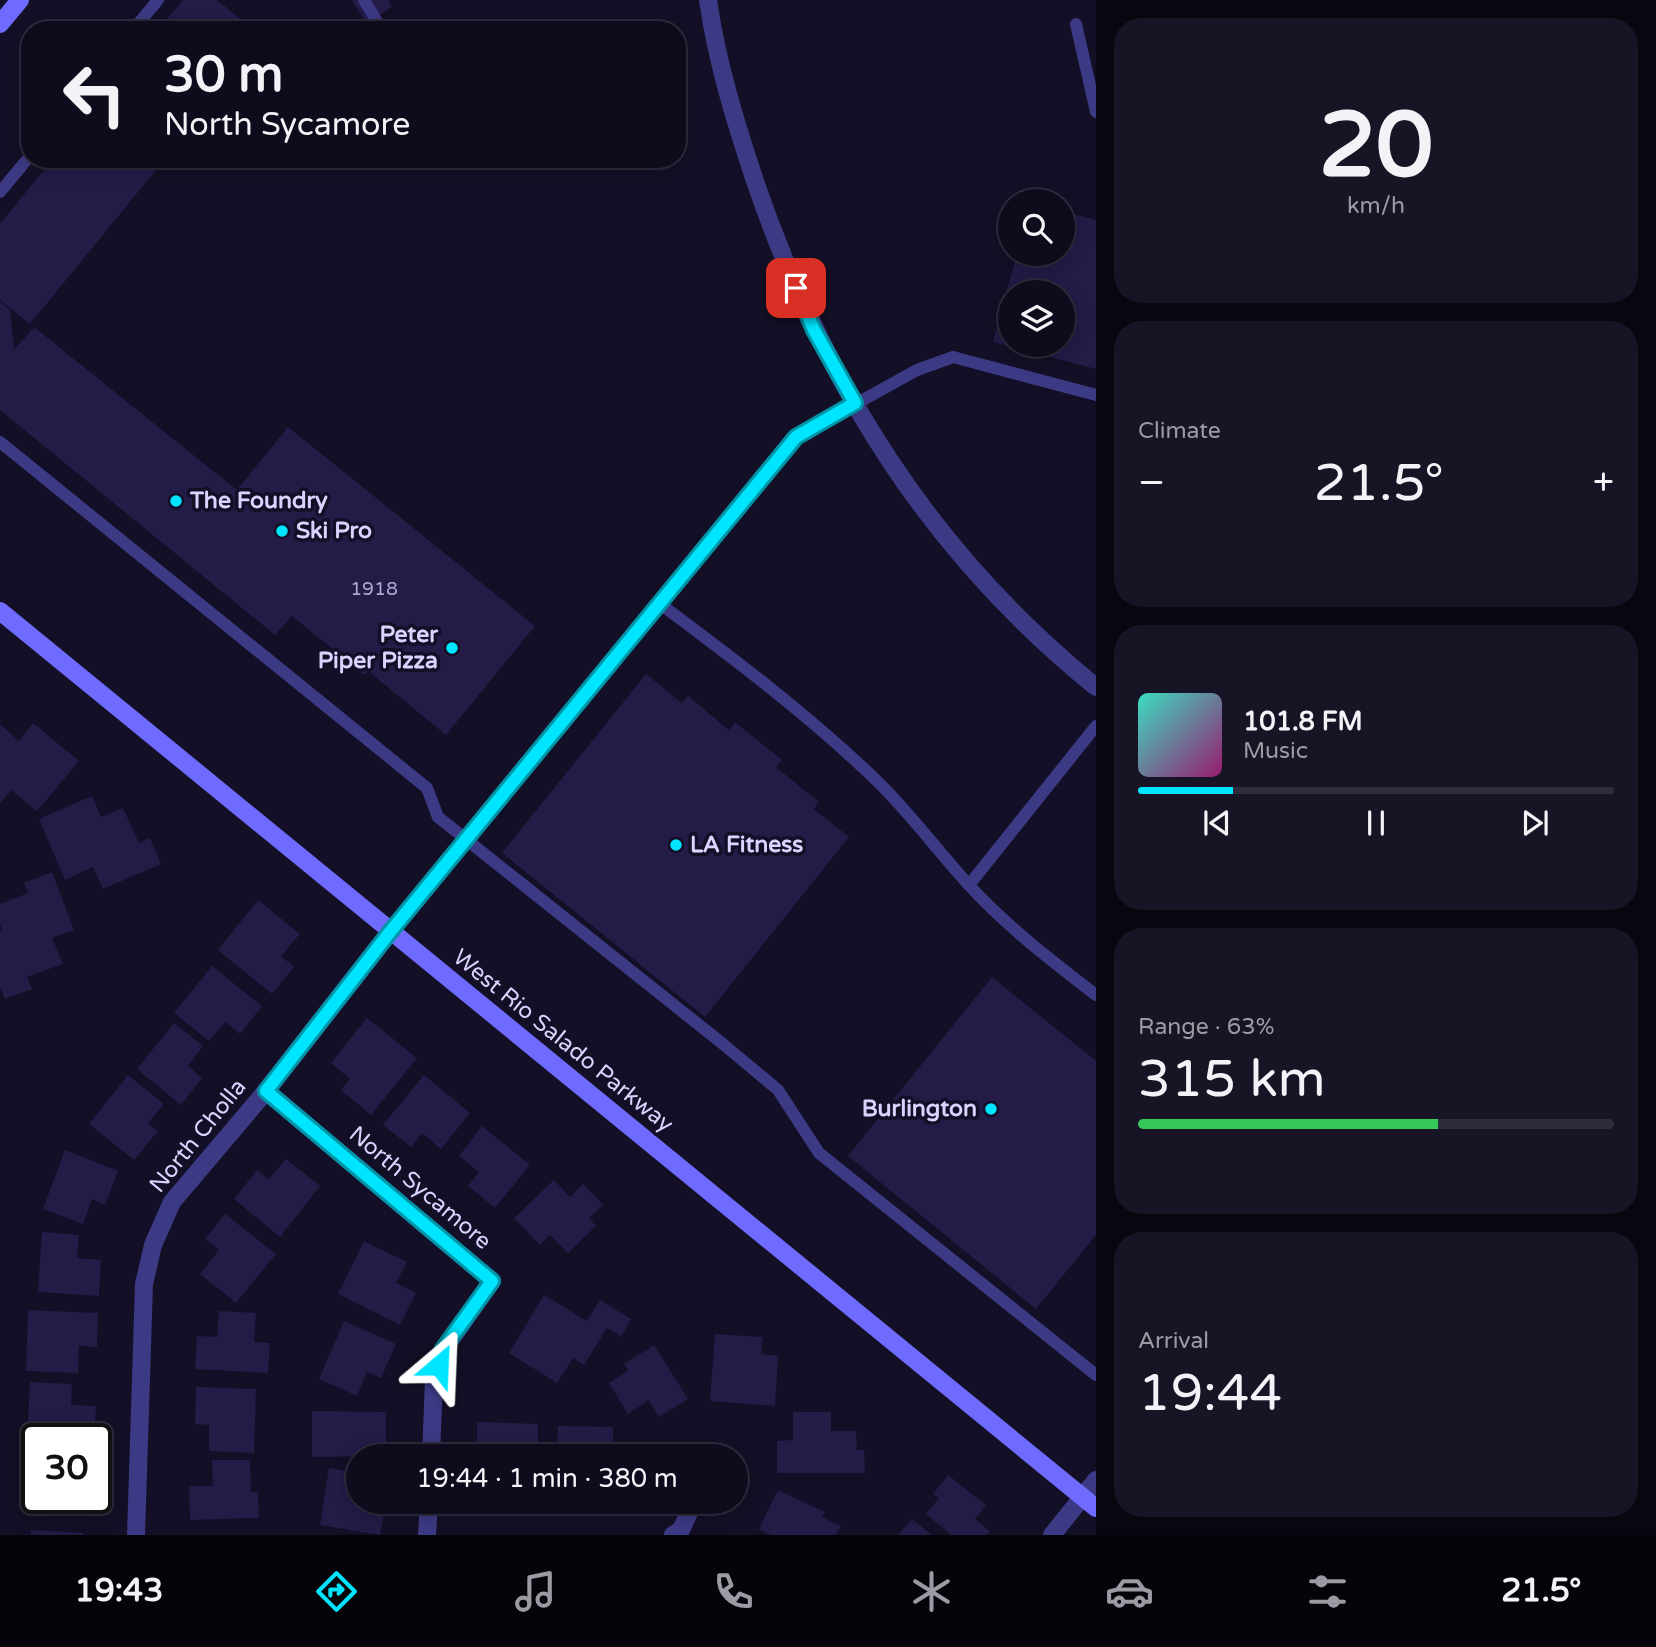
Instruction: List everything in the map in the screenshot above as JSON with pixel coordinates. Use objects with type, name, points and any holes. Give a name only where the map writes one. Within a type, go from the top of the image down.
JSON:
[{"type":"main road","points":[[0,24],[20,0]]},
{"type":"main road","name":"West Rio Salado Parkway","points":[[0,611],[1089,1502]]},
{"type":"street","points":[[708,0],[713,38],[731,104],[778,246],[814,330],[855,403],[882,450],[921,507],[970,568],[1058,655],[1096,687]]},
{"type":"street","name":"North Cholla","points":[[136,1535],[144,1284],[153,1245],[172,1202],[266,1091],[390,932]]},
{"type":"street","name":"North Sycamore","points":[[266,1091],[492,1281],[443,1349],[434,1380],[431,1444]]},
{"type":"street","points":[[1052,1535],[1089,1502],[1096,1480]]},
{"type":"street","points":[[427,1535],[428,1514]]},
{"type":"street","points":[[673,1535],[681,1530],[688,1514]]},
{"type":"lane","points":[[140,21],[158,0]]},
{"type":"lane","points":[[364,0],[377,21]]},
{"type":"lane","points":[[1076,24],[1096,112]]},
{"type":"lane","points":[[0,192],[21,167]]},
{"type":"lane","points":[[390,932],[796,437],[917,370],[953,357],[1096,395]]},
{"type":"lane","points":[[0,442],[427,788],[439,817],[778,1090],[818,1153],[1096,1375]]},
{"type":"lane","points":[[659,603],[762,682],[876,779],[909,813],[969,885],[1015,930],[1096,996]]},
{"type":"lane","points":[[969,885],[1096,726]]},
{"type":"building","points":[[183,0],[217,0],[243,21],[166,21]]},
{"type":"building","points":[[352,0],[388,0],[392,7],[365,21]]},
{"type":"building","points":[[46,168],[158,168],[30,324],[0,300],[0,224]]},
{"type":"building","points":[[1075,214],[1096,220],[1096,369],[1050,357],[1075,357],[1075,280],[1010,280],[1014,266],[1075,266]]},
{"type":"building","points":[[0,302],[10,310],[14,350],[34,327],[237,490],[288,427],[535,626],[446,735],[368,671],[364,675],[292,616],[275,635],[0,410]]},
{"type":"building","points":[[998,324],[998,343],[993,342]]},
{"type":"building","name":"LA Fitness","points":[[646,674],[682,703],[688,696],[729,730],[735,722],[782,760],[776,767],[819,802],[814,809],[849,837],[705,1017],[502,853]]},
{"type":"building","points":[[33,723],[79,761],[37,811],[11,790],[0,803],[0,724],[19,741]]},
{"type":"building","points":[[92,796],[101,817],[123,808],[139,843],[150,838],[161,864],[103,889],[93,867],[65,880],[39,819]]},
{"type":"building","points":[[52,872],[74,930],[52,938],[63,964],[27,977],[32,989],[5,999],[0,987],[0,904],[28,893],[24,883]]},
{"type":"building","points":[[258,900],[300,934],[281,956],[294,967],[272,994],[218,950]]},
{"type":"building","points":[[212,966],[262,1006],[240,1034],[225,1022],[209,1041],[174,1013]]},
{"type":"building","name":"Burlington","points":[[992,977],[1096,1061],[1096,1235],[1036,1309],[848,1156]]},
{"type":"building","points":[[367,1018],[417,1058],[371,1115],[341,1090],[350,1079],[331,1063]]},
{"type":"building","points":[[174,1023],[203,1046],[188,1066],[202,1078],[181,1105],[137,1069]]},
{"type":"building","points":[[128,1075],[164,1104],[148,1123],[158,1131],[134,1160],[89,1124]]},
{"type":"building","points":[[424,1075],[470,1113],[441,1149],[422,1133],[411,1147],[383,1125]]},
{"type":"building","points":[[482,1126],[530,1165],[495,1208],[468,1186],[479,1172],[459,1156]]},
{"type":"building","points":[[65,1150],[118,1171],[105,1205],[92,1199],[83,1224],[43,1209]]},
{"type":"building","points":[[286,1159],[320,1186],[280,1237],[234,1199],[257,1170],[269,1179]]},
{"type":"building","points":[[554,1180],[570,1197],[583,1184],[603,1205],[589,1218],[596,1226],[568,1253],[550,1235],[540,1245],[514,1218]]},
{"type":"building","points":[[225,1214],[276,1254],[236,1303],[200,1274],[219,1250],[205,1239]]},
{"type":"building","points":[[42,1232],[79,1235],[77,1258],[101,1260],[99,1296],[38,1292]]},
{"type":"building","points":[[364,1241],[407,1262],[396,1283],[416,1293],[400,1325],[338,1294]]},
{"type":"building","points":[[544,1295],[587,1321],[600,1300],[631,1319],[621,1337],[607,1328],[584,1365],[573,1358],[557,1383],[509,1353]]},
{"type":"building","points":[[28,1310],[98,1313],[97,1347],[79,1346],[78,1373],[26,1371]]},
{"type":"building","points":[[219,1311],[256,1313],[254,1342],[270,1343],[268,1373],[195,1369],[197,1336],[217,1337]]},
{"type":"building","points":[[344,1321],[396,1344],[381,1378],[367,1372],[357,1396],[319,1379]]},
{"type":"building","points":[[715,1334],[763,1337],[761,1354],[778,1356],[775,1406],[710,1401]]},
{"type":"building","points":[[654,1345],[688,1399],[659,1417],[649,1400],[628,1414],[609,1383],[628,1371],[624,1364]]},
{"type":"building","points":[[30,1382],[72,1384],[71,1405],[96,1406],[95,1423],[28,1423]]},
{"type":"building","points":[[196,1387],[256,1389],[254,1453],[209,1451],[209,1425],[195,1424]]},
{"type":"building","points":[[312,1411],[386,1412],[386,1444],[346,1444],[346,1457],[312,1457]]},
{"type":"building","points":[[793,1412],[831,1412],[831,1431],[856,1431],[857,1450],[864,1450],[865,1473],[777,1473],[777,1441],[793,1440]]},
{"type":"building","points":[[477,1422],[538,1424],[538,1444],[477,1444]]},
{"type":"building","points":[[558,1426],[613,1427],[613,1444],[557,1444]]},
{"type":"building","points":[[212,1460],[250,1460],[251,1492],[258,1492],[259,1518],[190,1520],[189,1486],[213,1486]]},
{"type":"building","points":[[329,1468],[346,1471],[346,1514],[384,1514],[380,1535],[320,1525]]},
{"type":"building","points":[[948,1475],[986,1505],[975,1519],[990,1531],[987,1535],[951,1535],[926,1514],[939,1498],[933,1494]]},
{"type":"building","points":[[778,1490],[825,1512],[822,1517],[841,1526],[836,1535],[771,1535],[759,1529]]},
{"type":"building","points":[[912,1519],[932,1535],[898,1535]]},
{"type":"building","points":[[31,1530],[83,1533],[83,1535],[31,1535]]},
{"type":"place","name":"The Foundry","points":[[176,501]]},
{"type":"place","name":"Ski Pro","points":[[282,531]]},
{"type":"place","name":"Peter Piper Pizza","points":[[452,648]]},
{"type":"place","name":"LA Fitness","points":[[676,845]]},
{"type":"place","name":"Burlington","points":[[991,1109]]},
{"type":"route","points":[[439,1365],[443,1349],[492,1281],[266,1091],[390,932],[796,437],[855,403],[814,330],[796,288]]}]
